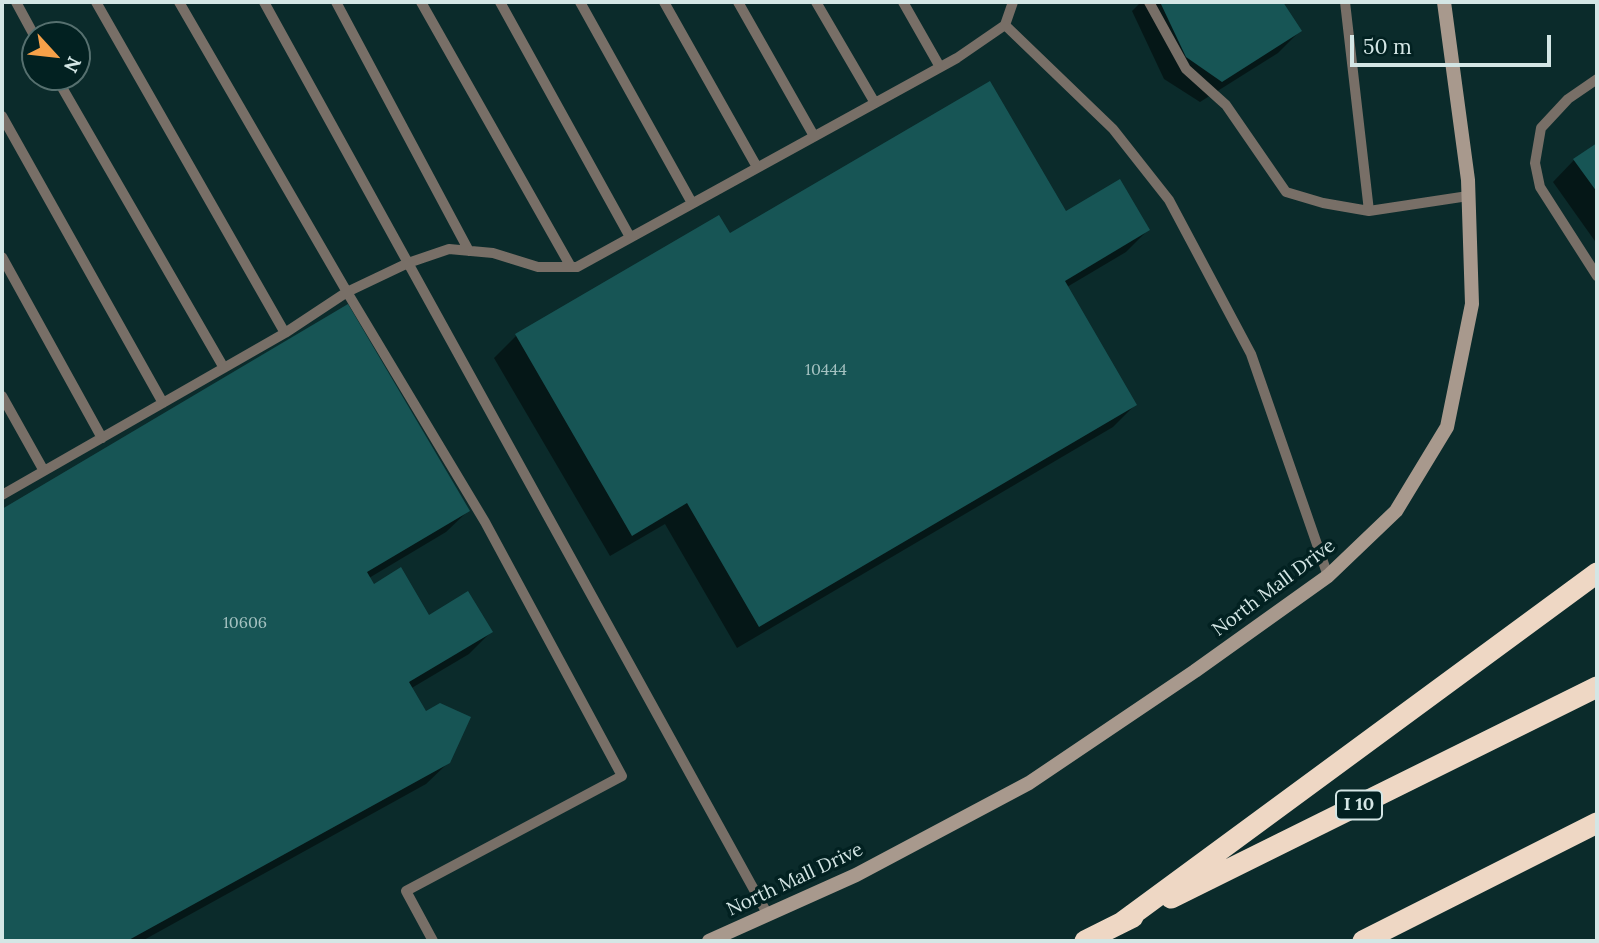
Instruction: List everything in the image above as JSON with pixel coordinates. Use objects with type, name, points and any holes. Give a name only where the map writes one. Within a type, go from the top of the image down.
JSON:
[{"type":"highway","points":[[1121,923],[1597,573]]},
{"type":"highway","name":"I 10","points":[[1085,941],[1597,687]]},
{"type":"highway","points":[[1363,941],[1597,823]]},
{"type":"street","name":"North Mall Drive","points":[[709,941],[856,875],[1029,783],[1195,671],[1328,576],[1396,511],[1447,427],[1472,304],[1468,196],[1444,2]]},
{"type":"lane","points":[[16,2],[26,21]]},
{"type":"lane","points":[[96,2],[285,333]]},
{"type":"lane","points":[[179,2],[347,292],[485,522],[622,776],[406,891],[433,941]]},
{"type":"lane","points":[[264,2],[768,915]]},
{"type":"lane","points":[[336,2],[470,251]]},
{"type":"lane","points":[[421,2],[571,267]]},
{"type":"lane","points":[[500,2],[631,237]]},
{"type":"lane","points":[[580,2],[692,203]]},
{"type":"lane","points":[[664,2],[757,167]]},
{"type":"lane","points":[[738,2],[814,136]]},
{"type":"lane","points":[[816,2],[875,103]]},
{"type":"lane","points":[[903,2],[940,67]]},
{"type":"lane","points":[[2,495],[224,369],[347,292],[408,263],[449,249],[493,253],[538,267],[577,267],[940,67],[1005,25],[1013,2]]},
{"type":"lane","points":[[1149,2],[1186,69],[1226,105],[1286,192],[1323,203],[1369,211],[1468,196]]},
{"type":"lane","points":[[1345,2],[1369,211]]},
{"type":"lane","points":[[1005,25],[1114,129],[1169,200],[1251,354],[1328,576]]},
{"type":"lane","points":[[1597,79],[1568,99],[1541,128],[1535,163],[1540,187],[1597,276]]},
{"type":"lane","points":[[64,91],[224,369]]},
{"type":"lane","points":[[2,116],[163,403]]},
{"type":"lane","points":[[2,257],[102,438]]},
{"type":"lane","points":[[2,396],[44,471]]},
{"type":"building","points":[[1160,2],[1283,2],[1302,31],[1222,82],[1186,57]]},
{"type":"building","points":[[990,81],[1066,211],[1120,179],[1150,230],[1065,281],[1137,405],[759,627],[687,503],[632,536],[515,334],[719,215],[730,233]]},
{"type":"building","points":[[1597,143],[1597,192],[1573,159]]},
{"type":"building","points":[[348,304],[470,511],[367,572],[374,584],[401,567],[429,615],[468,591],[493,632],[409,682],[426,711],[440,703],[471,717],[450,763],[127,941],[2,941],[2,509]]}]
